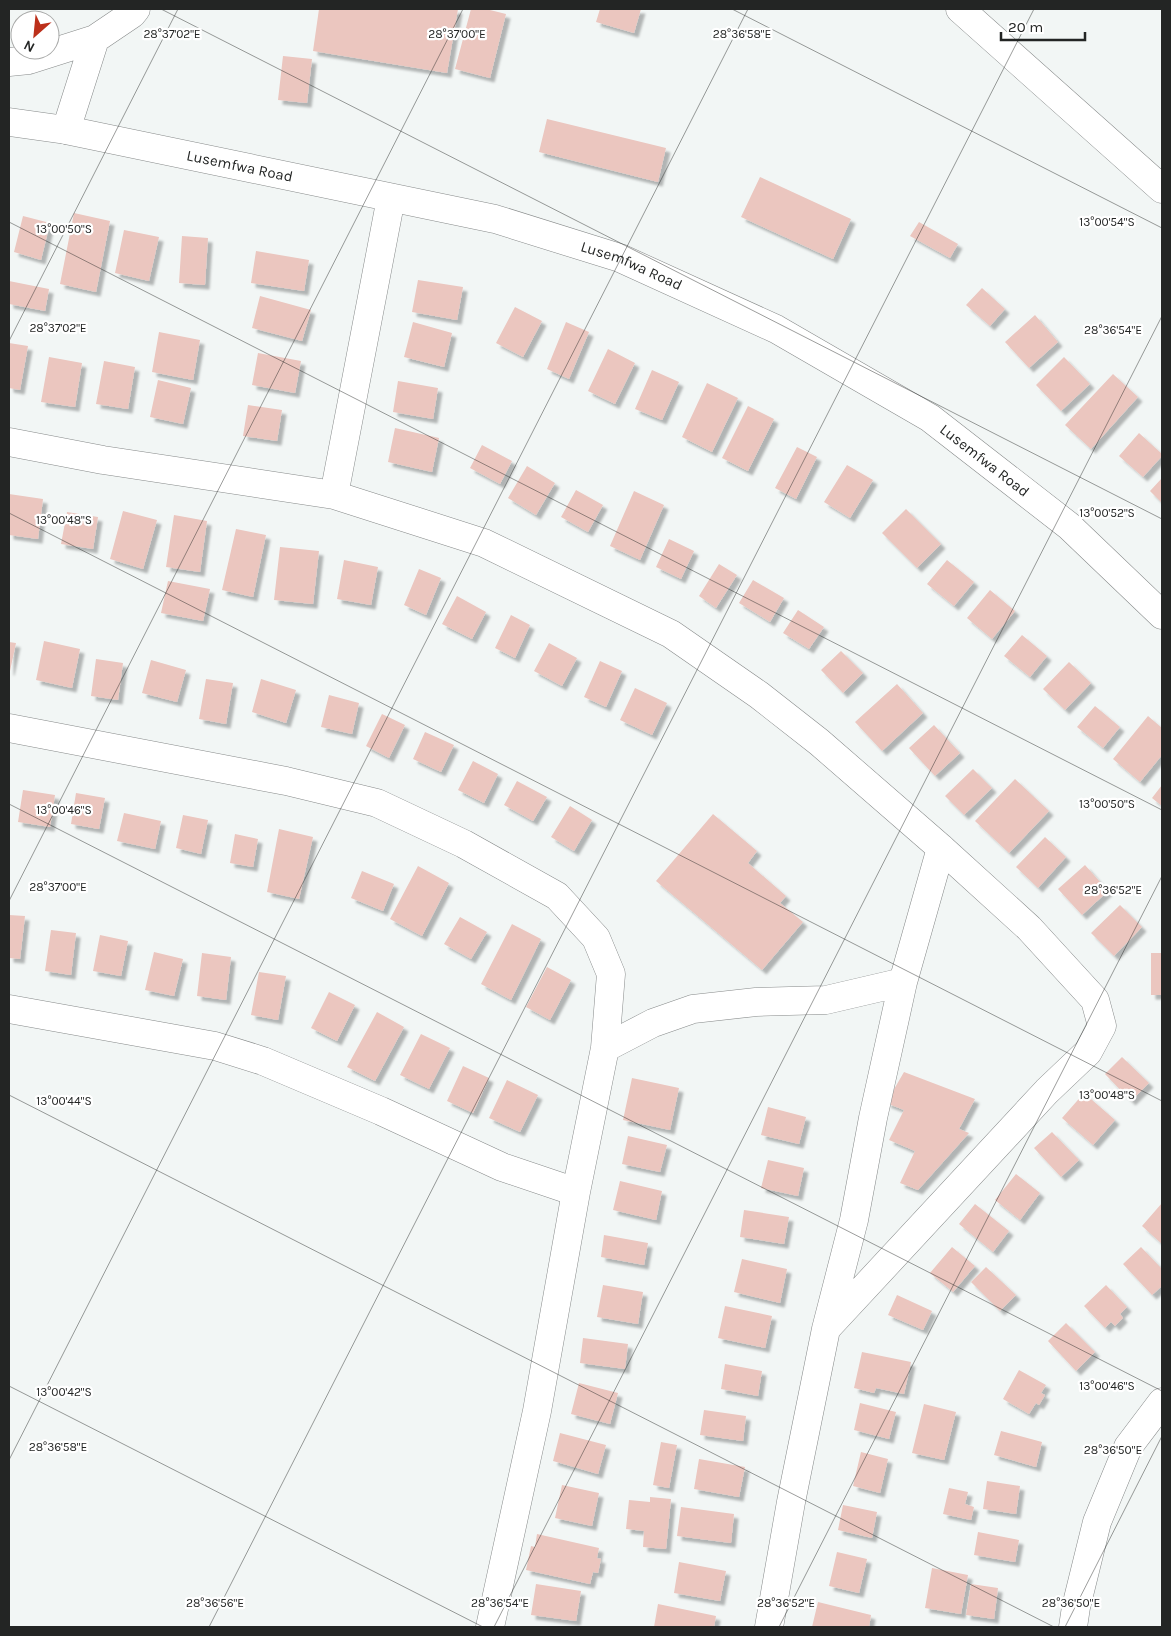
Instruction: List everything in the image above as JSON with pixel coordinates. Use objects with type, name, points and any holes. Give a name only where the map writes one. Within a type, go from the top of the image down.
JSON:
[{"type":"street","points":[[9,62],[28,60],[95,40],[132,14],[136,9]]},
{"type":"street","points":[[960,9],[1162,189]]},
{"type":"street","points":[[66,130],[95,40]]},
{"type":"street","name":"Lusemfwa Road","points":[[9,122],[66,130],[495,219],[620,258],[776,329],[930,418],[1069,526],[1162,615]]},
{"type":"street","points":[[334,495],[391,198]]},
{"type":"street","points":[[9,442],[103,460],[334,495],[484,544],[671,634],[759,695],[819,742],[941,848],[1029,928],[1096,1000],[1102,1026],[1088,1052],[1047,1091],[826,1329]]},
{"type":"street","points":[[9,728],[286,782],[376,803],[464,844],[557,896],[596,938],[611,974],[605,1048],[576,1192],[537,1411],[490,1627]]},
{"type":"street","points":[[769,1627],[791,1502],[826,1329],[854,1220],[903,982],[941,848]]},
{"type":"street","points":[[605,1048],[653,1024],[693,1009],[756,1002],[826,1000],[903,982]]},
{"type":"street","points":[[9,1009],[216,1046],[263,1061],[381,1111],[502,1167],[576,1192]]},
{"type":"street","points":[[1073,1627],[1076,1607],[1097,1522],[1128,1447],[1162,1402]]},
{"type":"building","points":[[319,9],[458,9],[447,73],[313,51]]},
{"type":"building","points":[[471,9],[486,9],[506,14],[490,78],[455,69]]},
{"type":"building","points":[[600,9],[641,9],[634,33],[596,22]]},
{"type":"building","points":[[283,56],[312,59],[307,103],[278,100]]},
{"type":"building","points":[[547,119],[666,148],[658,182],[539,152]]},
{"type":"building","points":[[760,177],[851,219],[833,259],[741,217]]},
{"type":"building","points":[[74,213],[110,221],[96,292],[60,284]]},
{"type":"building","points":[[23,216],[50,223],[41,260],[14,252]]},
{"type":"building","points":[[919,222],[958,244],[950,258],[910,236]]},
{"type":"building","points":[[124,230],[159,237],[149,281],[115,273]]},
{"type":"building","points":[[182,236],[208,238],[205,285],[179,283]]},
{"type":"building","points":[[256,251],[309,260],[304,291],[251,283]]},
{"type":"building","points":[[418,280],[463,287],[457,320],[412,312]]},
{"type":"building","points":[[9,281],[49,289],[45,311],[9,304]]},
{"type":"building","points":[[982,288],[1005,309],[990,326],[966,305]]},
{"type":"building","points":[[260,296],[311,310],[302,341],[252,328]]},
{"type":"building","points":[[515,307],[542,321],[523,357],[496,343]]},
{"type":"building","points":[[1035,315],[1058,342],[1029,368],[1005,342]]},
{"type":"building","points":[[413,322],[452,333],[444,367],[404,357]]},
{"type":"building","points":[[566,322],[589,332],[569,379],[547,369]]},
{"type":"building","points":[[159,332],[200,340],[193,380],[152,372]]},
{"type":"building","points":[[9,343],[28,346],[20,390],[9,388]]},
{"type":"building","points":[[608,349],[635,363],[615,404],[588,391]]},
{"type":"building","points":[[258,353],[301,361],[295,393],[252,385]]},
{"type":"building","points":[[49,357],[82,363],[75,407],[41,402]]},
{"type":"building","points":[[1064,357],[1090,384],[1061,411],[1036,385]]},
{"type":"building","points":[[104,361],[135,367],[128,409],[96,404]]},
{"type":"building","points":[[652,370],[679,382],[662,420],[635,409]]},
{"type":"building","points":[[1113,374],[1138,397],[1091,449],[1065,425]]},
{"type":"building","points":[[158,380],[191,388],[183,424],[150,417]]},
{"type":"building","points":[[398,381],[438,388],[433,419],[393,412]]},
{"type":"building","points":[[707,383],[738,398],[712,452],[682,437]]},
{"type":"building","points":[[248,405],[282,410],[277,441],[243,436]]},
{"type":"building","points":[[748,406],[774,419],[748,471],[722,458]]},
{"type":"building","points":[[395,428],[439,438],[432,472],[388,462]]},
{"type":"building","points":[[1139,433],[1162,454],[1143,477],[1119,456]]},
{"type":"building","points":[[482,445],[512,461],[500,484],[470,468]]},
{"type":"building","points":[[797,447],[817,457],[796,499],[775,488]]},
{"type":"building","points":[[847,465],[873,480],[850,518],[824,502]]},
{"type":"building","points":[[527,466],[555,483],[536,515],[508,498]]},
{"type":"building","points":[[1162,478],[1162,503],[1150,491]]},
{"type":"building","points":[[576,490],[603,505],[588,532],[561,517]]},
{"type":"building","points":[[634,491],[664,505],[640,560],[610,546]]},
{"type":"building","points":[[9,494],[43,499],[38,539],[9,535]]},
{"type":"building","points":[[906,509],[941,544],[917,568],[882,533]]},
{"type":"building","points":[[123,511],[157,520],[143,569],[110,559]]},
{"type":"building","points":[[67,512],[98,517],[93,549],[61,544]]},
{"type":"building","points":[[174,515],[207,521],[200,572],[166,567]]},
{"type":"building","points":[[236,529],[266,535],[253,597],[222,590]]},
{"type":"building","points":[[669,539],[694,551],[681,579],[656,567]]},
{"type":"building","points":[[280,547],[319,551],[313,604],[274,600]]},
{"type":"building","points":[[344,560],[378,567],[371,605],[337,599]]},
{"type":"building","points":[[947,560],[974,582],[954,606],[927,584]]},
{"type":"building","points":[[719,564],[737,575],[716,608],[699,596]]},
{"type":"building","points":[[419,569],[441,578],[426,615],[404,605]]},
{"type":"building","points":[[753,580],[784,598],[770,622],[739,603]]},
{"type":"building","points":[[168,581],[210,589],[203,621],[161,613]]},
{"type":"building","points":[[990,590],[1015,611],[992,639],[967,618]]},
{"type":"building","points":[[457,596],[486,612],[472,639],[442,624]]},
{"type":"building","points":[[798,610],[824,627],[809,649],[783,633]]},
{"type":"building","points":[[511,615],[530,625],[515,658],[495,648]]},
{"type":"building","points":[[1022,635],[1047,656],[1030,677],[1004,656]]},
{"type":"building","points":[[44,641],[80,649],[72,688],[36,680]]},
{"type":"building","points":[[9,642],[16,643],[10,671],[9,671]]},
{"type":"building","points":[[549,643],[577,658],[562,686],[534,671]]},
{"type":"building","points":[[841,651],[863,673],[843,693],[821,670]]},
{"type":"building","points":[[96,659],[123,663],[118,700],[91,696]]},
{"type":"building","points":[[151,660],[186,670],[177,702],[142,693]]},
{"type":"building","points":[[600,661],[622,671],[606,707],[584,697]]},
{"type":"building","points":[[1069,662],[1091,683],[1065,710],[1043,689]]},
{"type":"building","points":[[206,679],[233,683],[226,724],[199,719]]},
{"type":"building","points":[[261,679],[296,690],[286,723],[252,712]]},
{"type":"building","points":[[897,684],[923,713],[882,751],[855,722]]},
{"type":"building","points":[[635,688],[667,703],[652,735],[620,720]]},
{"type":"building","points":[[329,695],[359,703],[352,734],[321,727]]},
{"type":"building","points":[[1095,706],[1120,727],[1103,748],[1077,727]]},
{"type":"building","points":[[382,714],[405,725],[389,758],[366,746]]},
{"type":"building","points":[[1148,716],[1162,728],[1162,755],[1140,782],[1113,759]]},
{"type":"building","points":[[934,725],[960,753],[935,776],[909,748]]},
{"type":"building","points":[[425,732],[454,745],[441,772],[413,759]]},
{"type":"building","points":[[473,761],[498,774],[484,803],[458,790]]},
{"type":"building","points":[[973,769],[992,788],[964,815],[945,796]]},
{"type":"building","points":[[1015,779],[1049,811],[1009,853],[975,821]]},
{"type":"building","points":[[517,781],[547,797],[533,821],[504,805]]},
{"type":"building","points":[[1162,785],[1162,806],[1152,798]]},
{"type":"building","points":[[23,790],[55,795],[50,827],[18,822]]},
{"type":"building","points":[[76,793],[105,798],[99,829],[71,824]]},
{"type":"building","points":[[570,806],[592,820],[574,851],[551,837]]},
{"type":"building","points":[[124,813],[161,821],[155,849],[117,841]]},
{"type":"building","points":[[713,814],[757,851],[748,863],[786,896],[780,903],[803,922],[762,970],[656,881]]},
{"type":"building","points":[[183,815],[208,820],[201,854],[176,848]]},
{"type":"building","points":[[279,829],[313,837],[299,899],[267,892]]},
{"type":"building","points":[[235,834],[258,839],[253,867],[230,863]]},
{"type":"building","points":[[1045,837],[1066,857],[1038,888],[1016,867]]},
{"type":"building","points":[[1085,865],[1108,891],[1082,915],[1058,889]]},
{"type":"building","points":[[418,866],[449,883],[422,936],[390,919]]},
{"type":"building","points":[[362,871],[394,884],[383,911],[351,898]]},
{"type":"building","points":[[1120,905],[1142,927],[1114,956],[1091,933]]},
{"type":"building","points":[[9,915],[25,916],[20,959],[9,958]]},
{"type":"building","points":[[460,917],[487,932],[471,959],[444,944]]},
{"type":"building","points":[[512,924],[541,939],[511,1000],[481,984]]},
{"type":"building","points":[[51,930],[76,933],[71,975],[45,971]]},
{"type":"building","points":[[100,935],[128,941],[121,976],[93,971]]},
{"type":"building","points":[[154,952],[183,959],[174,996],[145,990]]},
{"type":"building","points":[[202,953],[231,957],[226,1000],[197,996]]},
{"type":"building","points":[[1151,953],[1162,953],[1162,995],[1151,995]]},
{"type":"building","points":[[547,967],[571,980],[550,1020],[526,1007]]},
{"type":"building","points":[[259,972],[286,976],[278,1020],[251,1015]]},
{"type":"building","points":[[329,992],[355,1005],[337,1041],[311,1028]]},
{"type":"building","points":[[377,1012],[404,1027],[375,1081],[347,1067]]},
{"type":"building","points":[[421,1034],[450,1048],[429,1089],[400,1075]]},
{"type":"building","points":[[1122,1057],[1149,1083],[1131,1101],[1105,1074]]},
{"type":"building","points":[[463,1066],[489,1078],[473,1113],[447,1101]]},
{"type":"building","points":[[904,1072],[975,1099],[959,1129],[969,1133],[918,1190],[900,1183],[915,1151],[889,1140],[904,1110],[886,1103]]},
{"type":"building","points":[[632,1078],[679,1088],[670,1130],[623,1120]]},
{"type":"building","points":[[507,1080],[538,1095],[520,1132],[489,1118]]},
{"type":"building","points":[[1084,1093],[1115,1120],[1093,1145],[1062,1118]]},
{"type":"building","points":[[768,1107],[806,1117],[799,1144],[761,1135]]},
{"type":"building","points":[[1052,1132],[1079,1160],[1061,1177],[1034,1148]]},
{"type":"building","points":[[628,1136],[667,1145],[660,1172],[622,1164]]},
{"type":"building","points":[[768,1160],[804,1168],[798,1196],[761,1188]]},
{"type":"building","points":[[1016,1174],[1040,1193],[1020,1220],[995,1200]]},
{"type":"building","points":[[620,1181],[662,1191],[656,1220],[613,1210]]},
{"type":"building","points":[[1162,1203],[1162,1244],[1142,1226]]},
{"type":"building","points":[[975,1204],[1009,1231],[993,1252],[959,1224]]},
{"type":"building","points":[[744,1210],[789,1217],[784,1244],[740,1237]]},
{"type":"building","points":[[604,1235],[648,1243],[644,1265],[601,1257]]},
{"type":"building","points":[[952,1247],[975,1266],[953,1292],[930,1273]]},
{"type":"building","points":[[1141,1247],[1162,1269],[1162,1286],[1152,1295],[1123,1264]]},
{"type":"building","points":[[742,1259],[787,1269],[780,1303],[734,1292]]},
{"type":"building","points":[[986,1267],[1016,1295],[1000,1311],[971,1282]]},
{"type":"building","points":[[603,1285],[643,1292],[638,1324],[597,1317]]},
{"type":"building","points":[[1106,1285],[1127,1307],[1120,1314],[1123,1318],[1115,1326],[1111,1322],[1105,1328],[1084,1306]]},
{"type":"building","points":[[897,1295],[932,1311],[923,1330],[888,1315]]},
{"type":"building","points":[[725,1306],[772,1316],[765,1348],[718,1338]]},
{"type":"building","points":[[1066,1323],[1095,1352],[1076,1371],[1048,1341]]},
{"type":"building","points":[[583,1338],[628,1344],[625,1369],[580,1363]]},
{"type":"building","points":[[862,1352],[911,1362],[904,1394],[876,1388],[874,1393],[854,1388]]},
{"type":"building","points":[[725,1364],[762,1371],[758,1396],[721,1389]]},
{"type":"building","points":[[1019,1370],[1046,1385],[1041,1393],[1045,1395],[1039,1405],[1036,1403],[1029,1414],[1003,1399]]},
{"type":"building","points":[[579,1383],[618,1393],[610,1424],[571,1414]]},
{"type":"building","points":[[860,1403],[896,1412],[889,1439],[854,1430]]},
{"type":"building","points":[[924,1404],[956,1412],[944,1460],[912,1453]]},
{"type":"building","points":[[704,1410],[746,1416],[743,1441],[700,1435]]},
{"type":"building","points":[[1001,1431],[1042,1442],[1036,1467],[994,1455]]},
{"type":"building","points":[[560,1433],[606,1445],[598,1474],[553,1461]]},
{"type":"building","points":[[661,1442],[677,1445],[669,1488],[653,1485]]},
{"type":"building","points":[[861,1452],[888,1459],[880,1493],[853,1486]]},
{"type":"building","points":[[699,1459],[745,1467],[739,1497],[694,1489]]},
{"type":"building","points":[[987,1481],[1020,1486],[1016,1514],[983,1509]]},
{"type":"building","points":[[562,1485],[599,1493],[592,1526],[555,1518]]},
{"type":"building","points":[[949,1488],[968,1492],[965,1504],[974,1507],[971,1520],[943,1514]]},
{"type":"building","points":[[650,1497],[671,1499],[666,1549],[643,1547],[644,1531],[626,1529],[629,1500],[650,1502]]},
{"type":"building","points":[[843,1505],[877,1512],[872,1538],[838,1530]]},
{"type":"building","points":[[681,1507],[734,1514],[731,1543],[677,1536]]},
{"type":"building","points":[[978,1532],[1019,1540],[1015,1562],[974,1555]]},
{"type":"building","points":[[537,1534],[599,1548],[597,1558],[601,1559],[598,1573],[593,1572],[590,1584],[526,1570],[531,1546],[535,1547]]},
{"type":"building","points":[[837,1552],[867,1559],[859,1593],[829,1586]]},
{"type":"building","points":[[679,1562],[726,1571],[720,1601],[674,1593]]},
{"type":"building","points":[[932,1568],[968,1575],[961,1614],[925,1608]]},
{"type":"building","points":[[536,1584],[581,1591],[576,1621],[531,1615]]},
{"type":"building","points":[[971,1584],[998,1588],[994,1619],[966,1615]]},
{"type":"building","points":[[818,1602],[871,1615],[869,1627],[812,1627]]},
{"type":"building","points":[[658,1604],[716,1616],[714,1627],[654,1627]]}]
